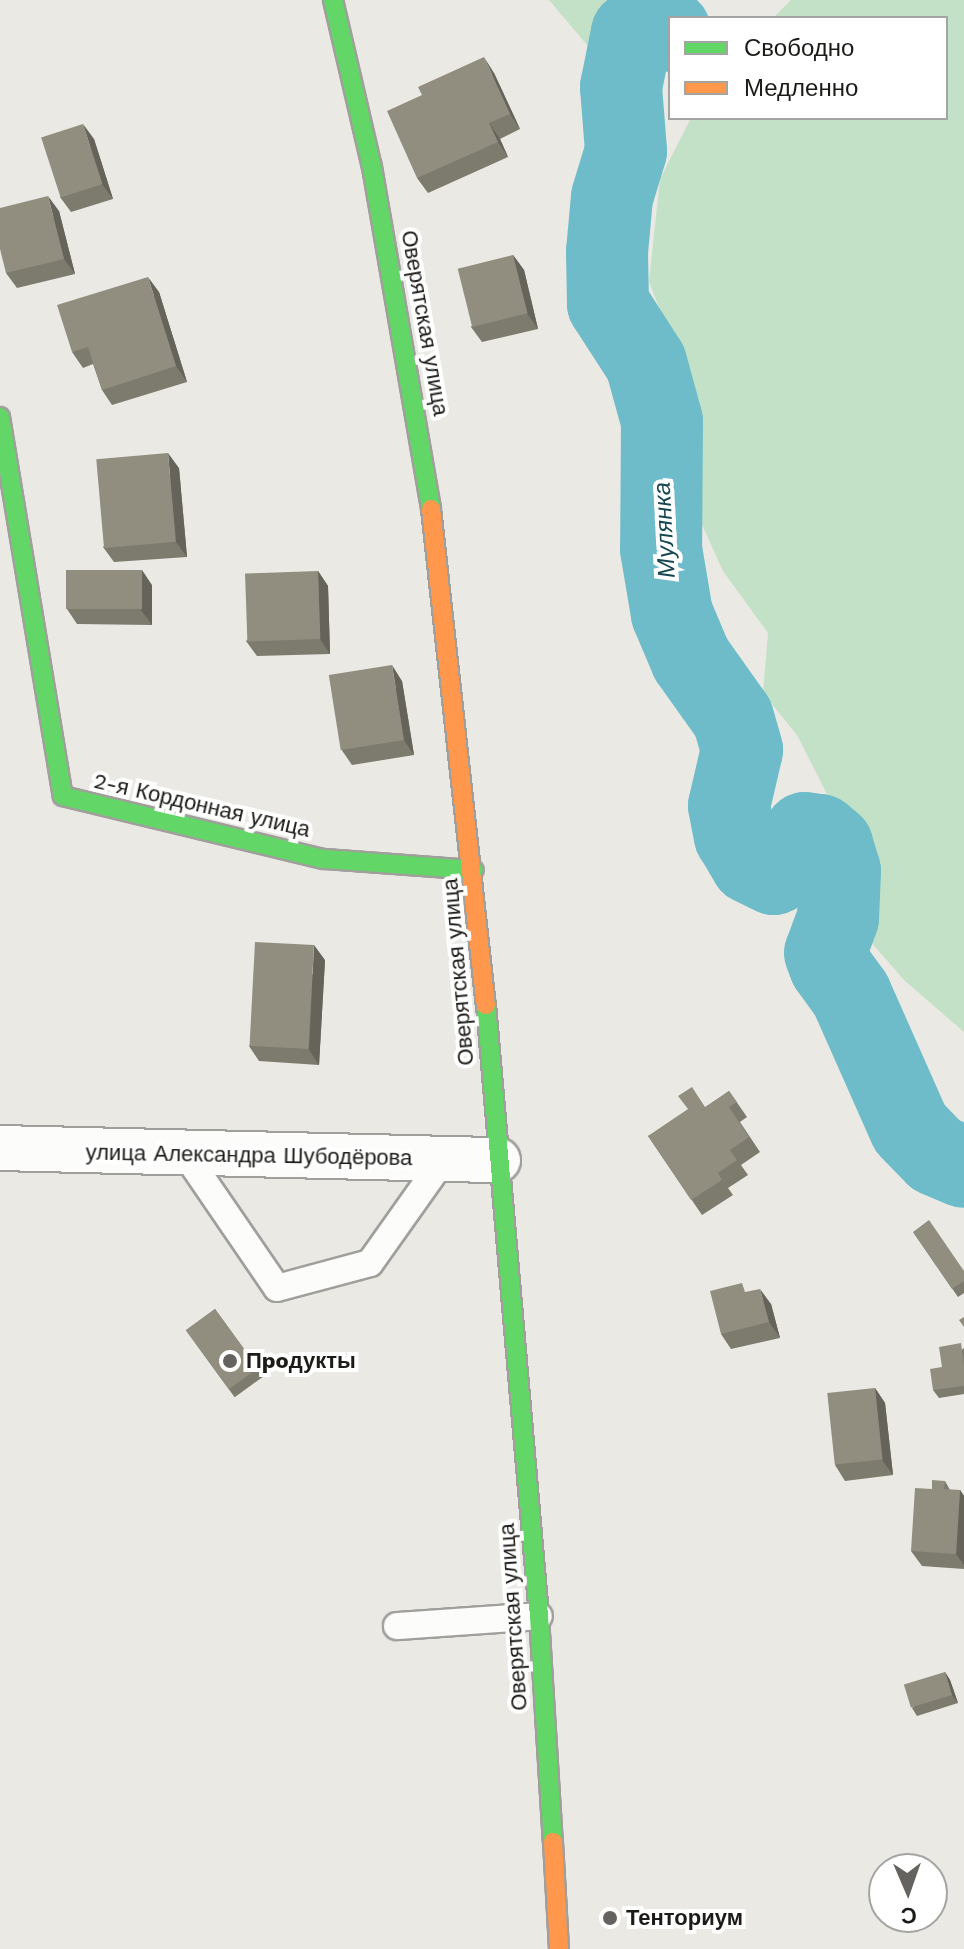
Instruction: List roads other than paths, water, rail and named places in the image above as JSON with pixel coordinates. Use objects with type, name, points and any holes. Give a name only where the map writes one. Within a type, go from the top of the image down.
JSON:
[{"type":"main road","name":"Оверятская улица","points":[[333,0],[372,167],[425,459],[474,870],[539,1616],[559,1949]]},
{"type":"main road","name":"2-я Кордонная улица","points":[[0,417],[63,796],[324,859],[474,870]]},
{"type":"street","name":"улица Александра Шубодёрова","points":[[0,1148],[186,1155],[498,1160]]},
{"type":"lane","points":[[186,1155],[277,1288],[370,1263],[443,1160]]},
{"type":"lane","points":[[397,1626],[539,1616]]},
{"type":"waterway","name":"Мулянка","points":[[668,30],[648,23],[632,33],[621,87],[626,151],[612,197],[607,252],[608,304],[646,363],[662,421],[661,549],[672,614],[691,659],[733,718],[742,750],[729,806],[735,836],[751,863],[774,874],[785,868],[805,833],[820,835],[832,845],[840,871],[838,918],[825,953],[830,966],[851,995],[910,1128],[936,1155],[964,1167]]},
{"type":"place","name":"Пpoдукты","points":[[230,1361]]},
{"type":"place","name":"Тенториум","points":[[610,1918]]}]
